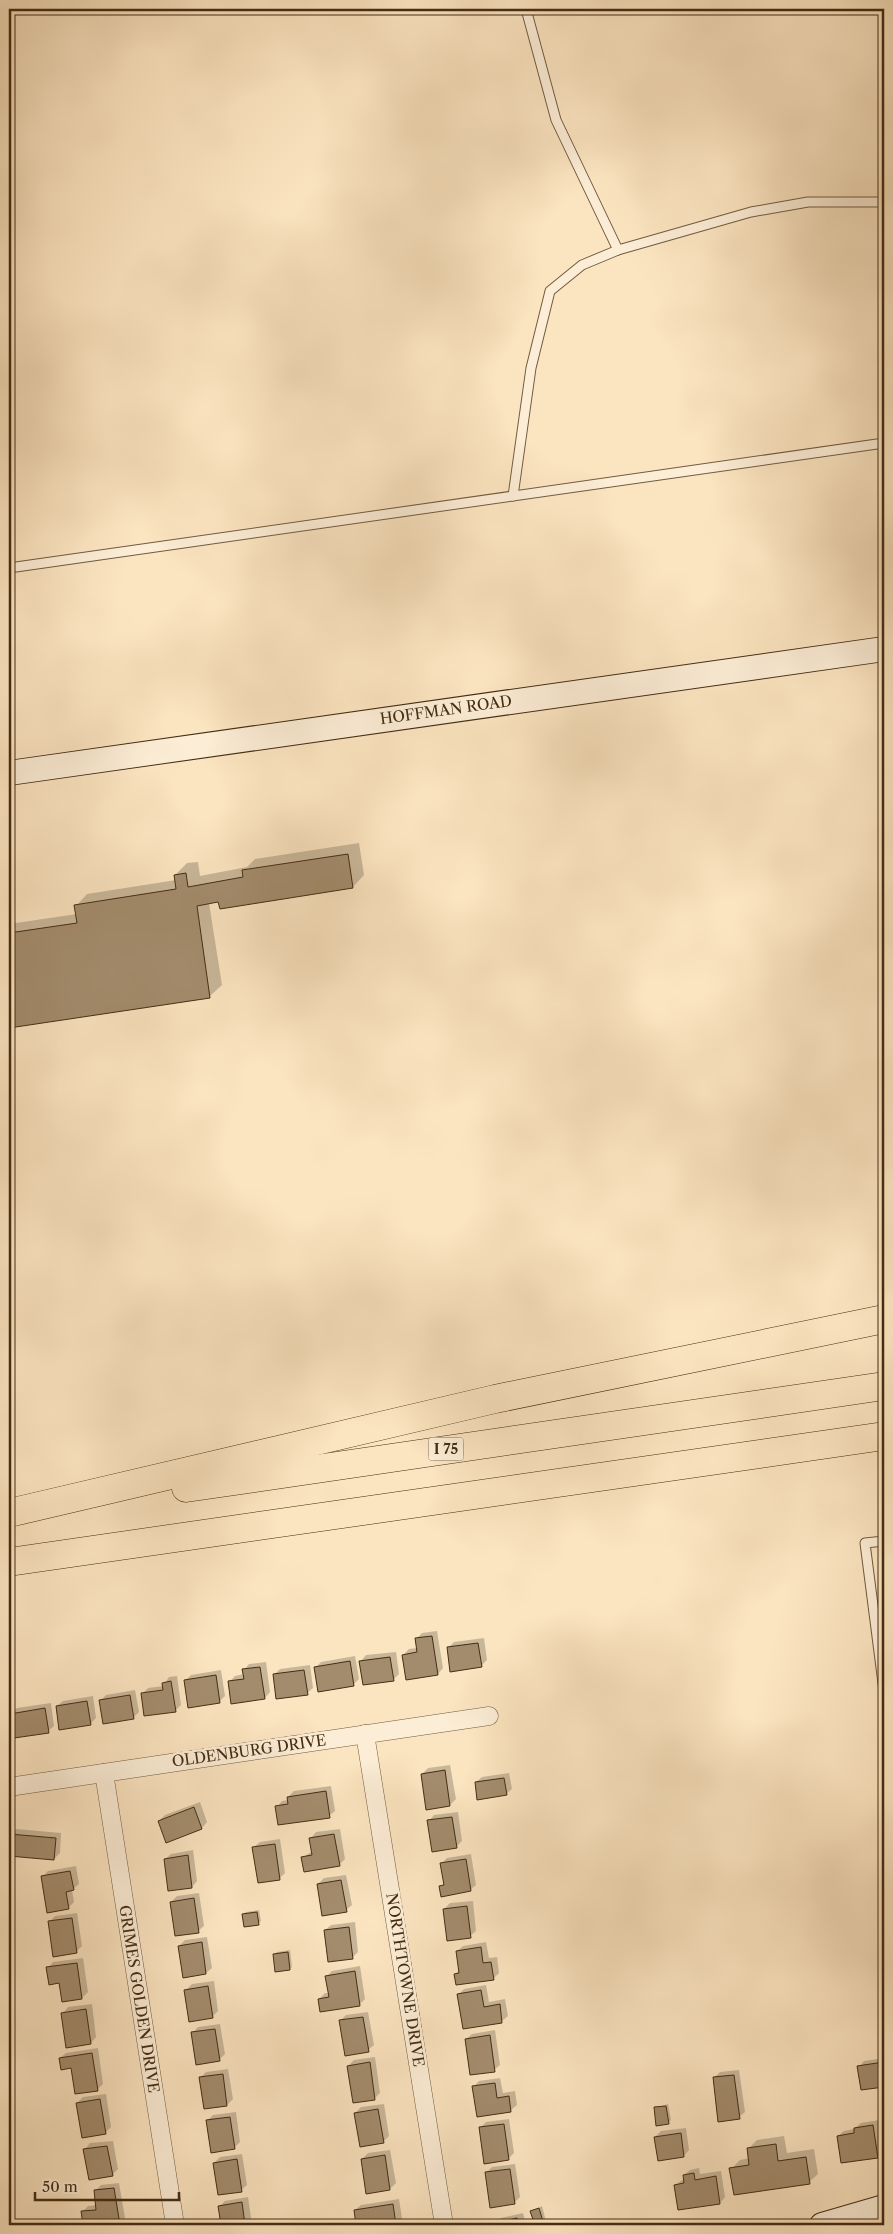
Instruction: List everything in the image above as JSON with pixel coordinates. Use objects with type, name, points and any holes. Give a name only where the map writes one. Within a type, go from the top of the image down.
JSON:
[{"type":"highway","points":[[9,1513],[495,1399],[884,1319]]},
{"type":"highway","name":"I 75","points":[[9,1513],[884,1386]]},
{"type":"highway","points":[[9,1562],[884,1436]]},
{"type":"highway","points":[[820,1445],[884,1448]]},
{"type":"street","name":"HOFFMAN ROAD","points":[[9,773],[884,649]]},
{"type":"street","name":"OLDENBURG DRIVE","points":[[9,1787],[489,1716]]},
{"type":"street","name":"NORTHTOWNE DRIVE","points":[[365,1734],[444,2225]]},
{"type":"street","name":"GRIMES GOLDEN DRIVE","points":[[104,1773],[175,2225]]},
{"type":"street","points":[[822,2225],[884,2207]]},
{"type":"lane","points":[[526,9],[556,120],[618,250]]},
{"type":"lane","points":[[513,496],[531,368],[550,291],[582,265],[618,250],[751,212],[808,202],[884,202]]},
{"type":"lane","points":[[9,568],[884,443]]},
{"type":"lane","points":[[884,1541],[865,1543],[884,1691]]},
{"type":"building","points":[[348,854],[353,888],[220,909],[218,902],[197,906],[210,998],[9,1028],[9,933],[77,923],[74,905],[176,889],[174,875],[186,873],[188,887],[243,877],[242,870]]},
{"type":"building","points":[[432,1636],[438,1675],[406,1680],[402,1655],[417,1652],[415,1638]]},
{"type":"building","points":[[478,1643],[482,1667],[450,1672],[447,1647]]},
{"type":"building","points":[[390,1657],[394,1681],[363,1685],[359,1661]]},
{"type":"building","points":[[350,1661],[354,1686],[318,1692],[314,1667]]},
{"type":"building","points":[[260,1667],[265,1699],[231,1704],[228,1681],[244,1679],[242,1669]]},
{"type":"building","points":[[304,1670],[308,1695],[276,1699],[273,1674]]},
{"type":"building","points":[[216,1675],[220,1703],[188,1708],[184,1680]]},
{"type":"building","points":[[171,1681],[176,1712],[144,1716],[141,1693],[163,1690],[162,1683]]},
{"type":"building","points":[[130,1695],[134,1719],[103,1724],[99,1700]]},
{"type":"building","points":[[87,1701],[91,1725],[59,1730],[56,1706]]},
{"type":"building","points":[[45,1708],[49,1733],[14,1738],[10,1714]]},
{"type":"building","points":[[445,1770],[450,1806],[426,1810],[421,1774]]},
{"type":"building","points":[[504,1778],[507,1795],[477,1800],[475,1782]]},
{"type":"building","points":[[326,1791],[330,1818],[278,1825],[275,1806],[288,1804],[287,1797]]},
{"type":"building","points":[[194,1807],[202,1829],[166,1843],[158,1821]]},
{"type":"building","points":[[452,1817],[457,1848],[432,1852],[427,1820]]},
{"type":"building","points":[[9,1834],[56,1838],[54,1860],[9,1856]]},
{"type":"building","points":[[334,1834],[340,1866],[304,1872],[301,1857],[312,1855],[309,1838]]},
{"type":"building","points":[[275,1844],[280,1880],[258,1883],[252,1847]]},
{"type":"building","points":[[188,1855],[192,1888],[168,1891],[164,1859]]},
{"type":"building","points":[[466,1859],[471,1891],[441,1897],[439,1886],[444,1885],[440,1863]]},
{"type":"building","points":[[70,1871],[74,1890],[66,1892],[69,1909],[47,1913],[41,1876]]},
{"type":"building","points":[[341,1880],[347,1912],[322,1916],[317,1884]]},
{"type":"building","points":[[194,1898],[199,1933],[175,1936],[170,1902]]},
{"type":"building","points":[[467,1906],[471,1938],[447,1941],[443,1909]]},
{"type":"building","points":[[257,1912],[259,1925],[244,1927],[242,1914]]},
{"type":"building","points":[[72,1918],[77,1953],[53,1957],[48,1921]]},
{"type":"building","points":[[349,1927],[353,1959],[328,1962],[324,1930]]},
{"type":"building","points":[[202,1942],[206,1974],[183,1978],[178,1946]]},
{"type":"building","points":[[481,1947],[483,1963],[491,1962],[494,1980],[456,1985],[454,1974],[459,1973],[456,1951]]},
{"type":"building","points":[[288,1952],[290,1970],[275,1972],[273,1954]]},
{"type":"building","points":[[77,1963],[82,1999],[62,2002],[59,1983],[49,1985],[46,1967]]},
{"type":"building","points":[[355,1971],[360,2006],[320,2012],[318,1999],[329,1997],[325,1976]]},
{"type":"building","points":[[208,1986],[213,2018],[189,2022],[184,1990]]},
{"type":"building","points":[[481,1990],[484,2007],[500,2004],[502,2023],[463,2029],[457,1994]]},
{"type":"building","points":[[86,2009],[91,2044],[66,2048],[61,2013]]},
{"type":"building","points":[[363,2017],[369,2052],[345,2056],[339,2020]]},
{"type":"building","points":[[215,2029],[220,2061],[196,2065],[191,2032]]},
{"type":"building","points":[[490,2035],[495,2072],[470,2075],[465,2039]]},
{"type":"building","points":[[92,2053],[98,2091],[75,2094],[71,2068],[61,2070],[59,2058]]},
{"type":"building","points":[[370,2062],[375,2100],[353,2103],[347,2066]]},
{"type":"building","points":[[884,2062],[884,2087],[861,2090],[857,2066]]},
{"type":"building","points":[[223,2074],[227,2106],[204,2109],[199,2077]]},
{"type":"building","points":[[734,2075],[740,2119],[718,2122],[713,2077]]},
{"type":"building","points":[[495,2083],[497,2098],[509,2096],[511,2112],[477,2117],[472,2086]]},
{"type":"building","points":[[100,2099],[106,2134],[82,2138],[76,2103]]},
{"type":"building","points":[[666,2106],[669,2124],[656,2126],[654,2107]]},
{"type":"building","points":[[378,2109],[384,2143],[360,2147],[354,2113]]},
{"type":"building","points":[[230,2117],[235,2149],[211,2153],[206,2120]]},
{"type":"building","points":[[504,2124],[509,2160],[484,2164],[479,2127]]},
{"type":"building","points":[[873,2125],[878,2158],[841,2163],[837,2136],[854,2133],[854,2128]]},
{"type":"building","points":[[681,2133],[684,2157],[658,2161],[654,2137]]},
{"type":"building","points":[[776,2144],[778,2161],[806,2157],[810,2184],[734,2195],[729,2168],[749,2165],[747,2148]]},
{"type":"building","points":[[107,2146],[113,2176],[89,2180],[83,2149]]},
{"type":"building","points":[[385,2155],[390,2190],[366,2194],[361,2159]]},
{"type":"building","points":[[237,2159],[242,2192],[218,2195],[213,2163]]},
{"type":"building","points":[[510,2169],[515,2204],[490,2208],[485,2172]]},
{"type":"building","points":[[694,2173],[695,2180],[716,2176],[720,2204],[678,2210],[674,2185],[684,2183],[683,2175]]},
{"type":"building","points":[[114,2188],[120,2225],[83,2225],[81,2211],[96,2210],[94,2190]]},
{"type":"building","points":[[242,2202],[245,2225],[221,2225],[218,2206]]},
{"type":"building","points":[[393,2204],[396,2225],[356,2225],[354,2210]]},
{"type":"building","points":[[539,2208],[544,2225],[535,2225],[530,2211]]},
{"type":"building","points":[[517,2218],[519,2225],[494,2225],[494,2223]]}]
